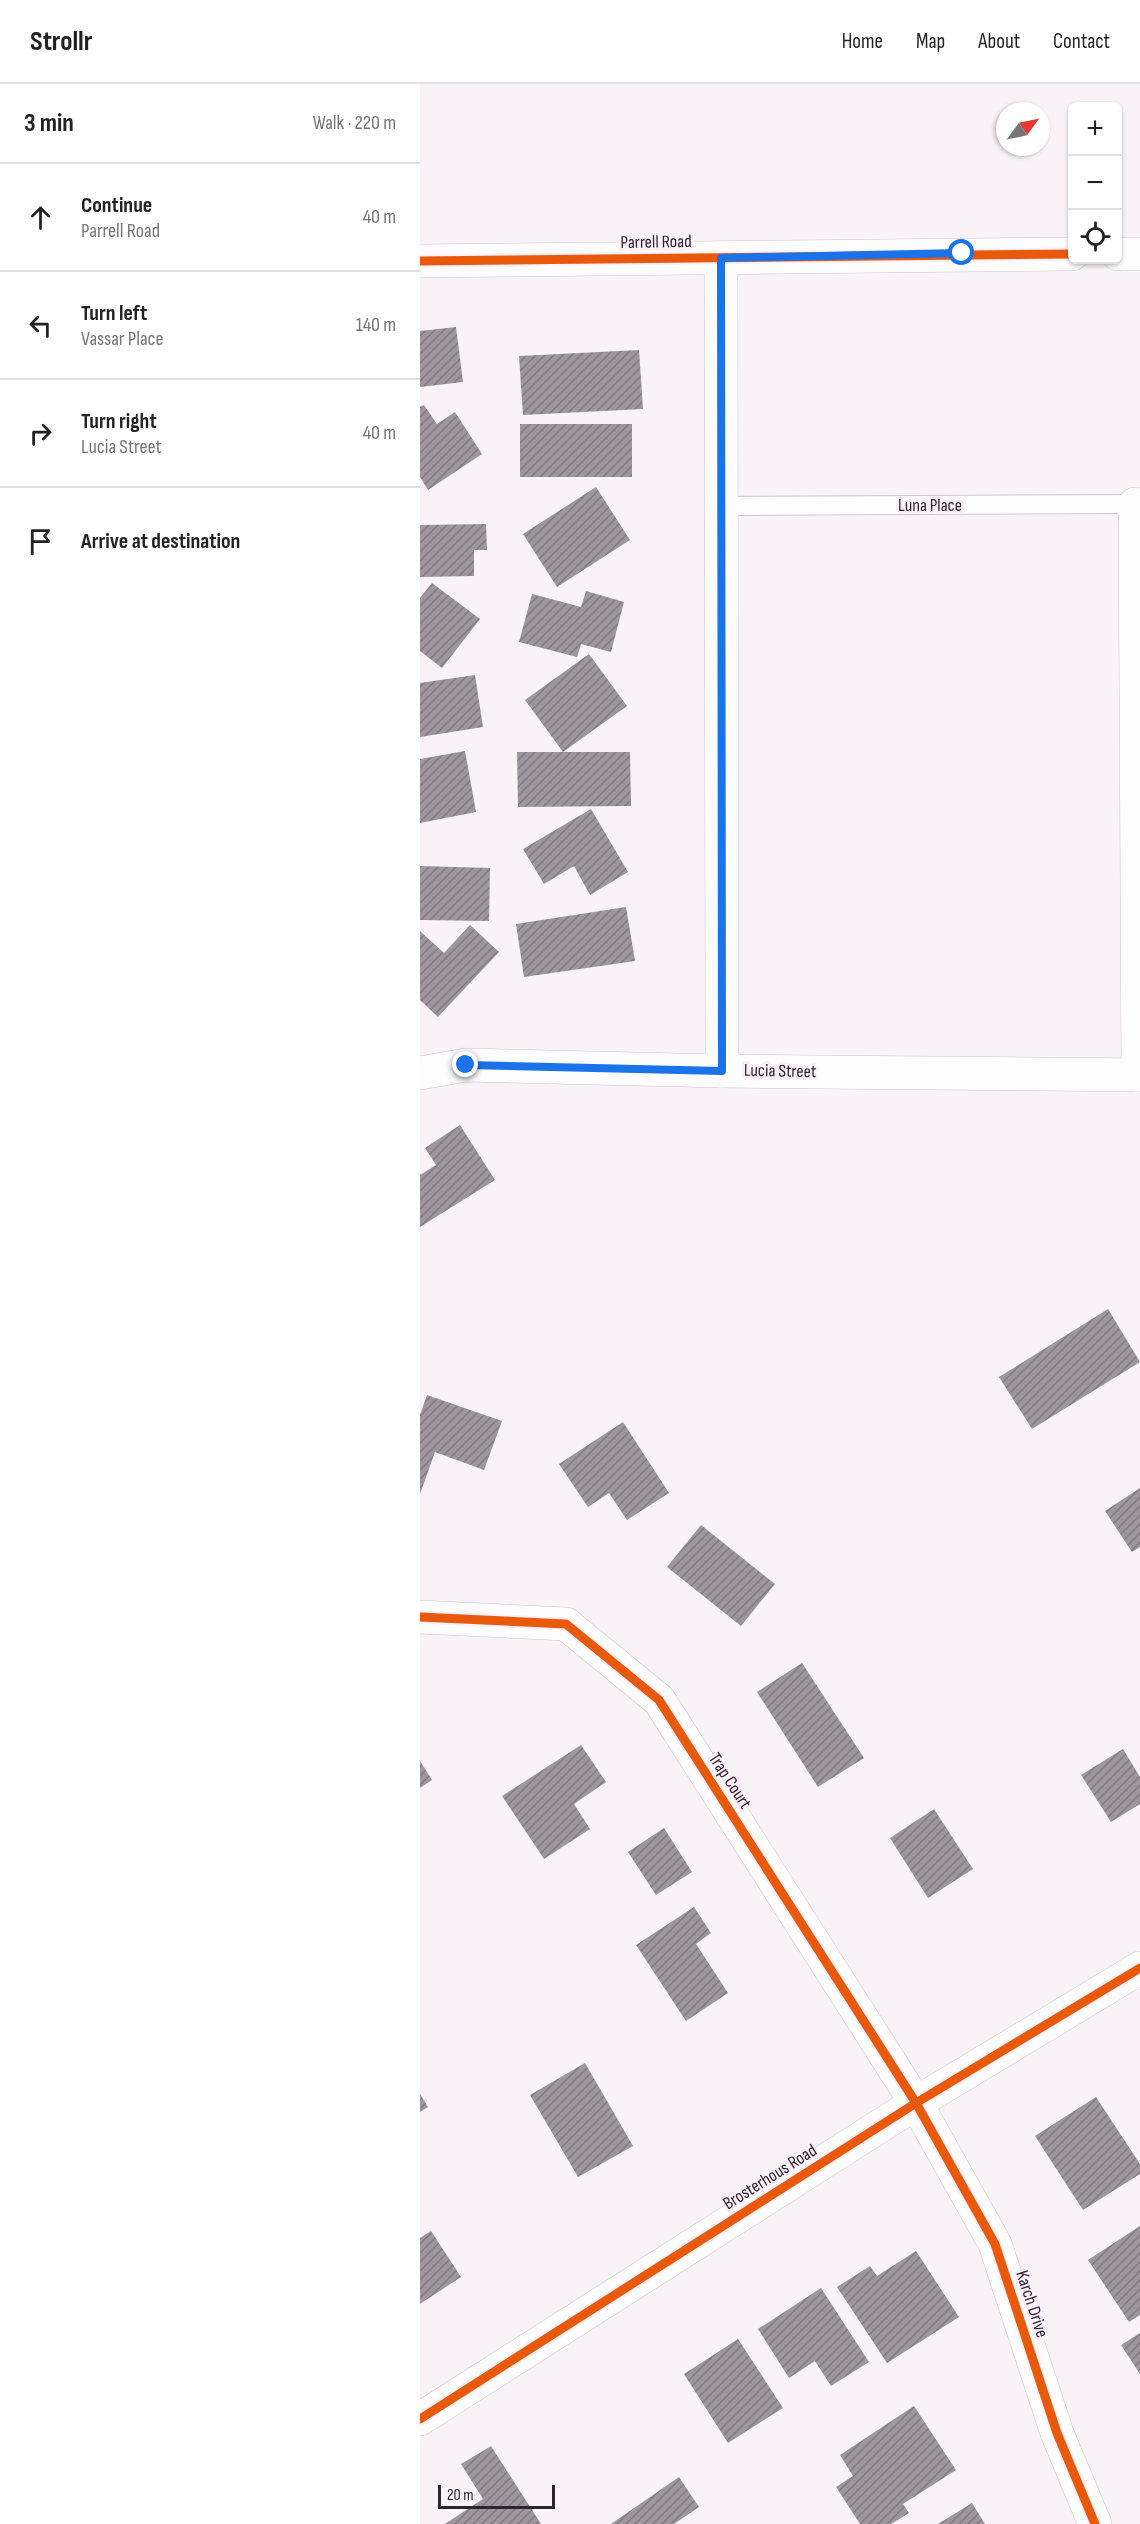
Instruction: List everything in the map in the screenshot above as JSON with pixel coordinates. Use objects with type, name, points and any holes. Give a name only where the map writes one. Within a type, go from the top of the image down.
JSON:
[{"type":"street","name":"Parrell Road","points":[[420,261],[1068,254]]},
{"type":"street","points":[[1122,254],[1140,254]]},
{"type":"street","points":[[721,258],[722,1071]]},
{"type":"street","points":[[1138,504],[1139,1075]]},
{"type":"street","name":"Lucia Street","points":[[420,1073],[466,1065],[722,1071],[1139,1075]]},
{"type":"street","name":"Trap Court","points":[[420,1617],[566,1624],[659,1700],[916,2103]]},
{"type":"street","name":"Brosterhous Road","points":[[420,2419],[916,2103],[1140,1968]]},
{"type":"street","name":"Karch Drive","points":[[916,2103],[995,2244],[1057,2433],[1095,2524]]},
{"type":"lane","name":"Luna Place","points":[[721,506],[1138,504]]},
{"type":"building","points":[[456,327],[463,382],[420,387],[420,331]]},
{"type":"building","points":[[639,350],[643,409],[523,415],[519,356]]},
{"type":"building","points":[[424,405],[437,424],[455,412],[482,454],[428,490],[420,477],[420,407]]},
{"type":"building","points":[[520,424],[632,424],[632,477],[520,477]]},
{"type":"building","points":[[596,487],[630,540],[557,587],[523,534]]},
{"type":"building","points":[[486,524],[487,550],[474,550],[474,576],[420,577],[420,525]]},
{"type":"building","points":[[432,583],[480,619],[442,668],[420,651],[420,598]]},
{"type":"building","points":[[586,591],[624,602],[611,652],[581,644],[577,657],[519,642],[532,594],[581,607]]},
{"type":"building","points":[[589,654],[627,706],[563,752],[525,700]]},
{"type":"building","points":[[475,675],[483,727],[420,737],[420,683]]},
{"type":"building","points":[[465,751],[476,812],[420,823],[420,759]]},
{"type":"building","points":[[517,752],[630,752],[631,806],[518,807]]},
{"type":"building","points":[[591,809],[628,872],[590,895],[574,866],[544,884],[523,849]]},
{"type":"building","points":[[420,866],[490,868],[489,921],[420,920]]},
{"type":"building","points":[[626,907],[635,961],[524,977],[516,924]]},
{"type":"building","points":[[470,925],[499,952],[438,1017],[420,1000],[420,931],[444,953]]},
{"type":"building","points":[[460,1125],[495,1180],[420,1227],[420,1175],[436,1165],[425,1148]]},
{"type":"building","points":[[1108,1309],[1140,1362],[1032,1429],[999,1377]]},
{"type":"building","points":[[427,1395],[502,1421],[484,1470],[435,1452],[420,1494],[420,1415]]},
{"type":"building","points":[[623,1422],[669,1493],[627,1520],[609,1493],[588,1507],[559,1464]]},
{"type":"building","points":[[1140,1488],[1140,1547],[1132,1552],[1105,1511]]},
{"type":"building","points":[[701,1525],[775,1584],[741,1626],[667,1567]]},
{"type":"building","points":[[802,1663],[864,1758],[818,1787],[757,1692]]},
{"type":"building","points":[[581,1745],[606,1782],[574,1804],[590,1829],[544,1859],[502,1796]]},
{"type":"building","points":[[1123,1749],[1140,1777],[1140,1804],[1111,1822],[1081,1775]]},
{"type":"building","points":[[420,1761],[432,1780],[420,1788]]},
{"type":"building","points":[[934,1809],[973,1869],[928,1898],[890,1838]]},
{"type":"building","points":[[664,1828],[692,1872],[656,1895],[628,1852]]},
{"type":"building","points":[[694,1907],[711,1933],[696,1944],[728,1993],[686,2021],[636,1945]]},
{"type":"building","points":[[585,2063],[633,2146],[578,2177],[530,2095]]},
{"type":"building","points":[[420,2094],[428,2107],[420,2112]]},
{"type":"building","points":[[1096,2097],[1140,2164],[1140,2174],[1083,2210],[1035,2136]]},
{"type":"building","points":[[1140,2226],[1140,2315],[1129,2322],[1088,2260]]},
{"type":"building","points":[[431,2231],[461,2277],[420,2304],[420,2238]]},
{"type":"building","points":[[916,2251],[959,2317],[887,2363],[837,2287],[870,2266],[877,2276]]},
{"type":"building","points":[[821,2288],[869,2362],[831,2386],[815,2361],[789,2378],[758,2329]]},
{"type":"building","points":[[1140,2333],[1140,2374],[1121,2345]]},
{"type":"building","points":[[738,2339],[783,2408],[728,2443],[684,2374]]},
{"type":"building","points":[[914,2406],[956,2470],[903,2504],[909,2513],[891,2524],[860,2524],[836,2487],[853,2476],[840,2455]]},
{"type":"building","points":[[491,2446],[541,2524],[445,2524],[483,2499],[461,2464]]},
{"type":"building","points":[[679,2477],[699,2507],[674,2524],[611,2524]]},
{"type":"building","points":[[972,2503],[985,2524],[938,2524]]},
{"type":"cycle path","points":[[420,261],[1068,254]]},
{"type":"cycle path","points":[[420,1617],[566,1624],[659,1700],[916,2103],[995,2244],[1057,2433],[1095,2524]]},
{"type":"cycle path","points":[[420,2419],[916,2103],[1140,1968]]},
{"type":"route","points":[[466,1065],[722,1071],[721,258],[962,253]]}]
